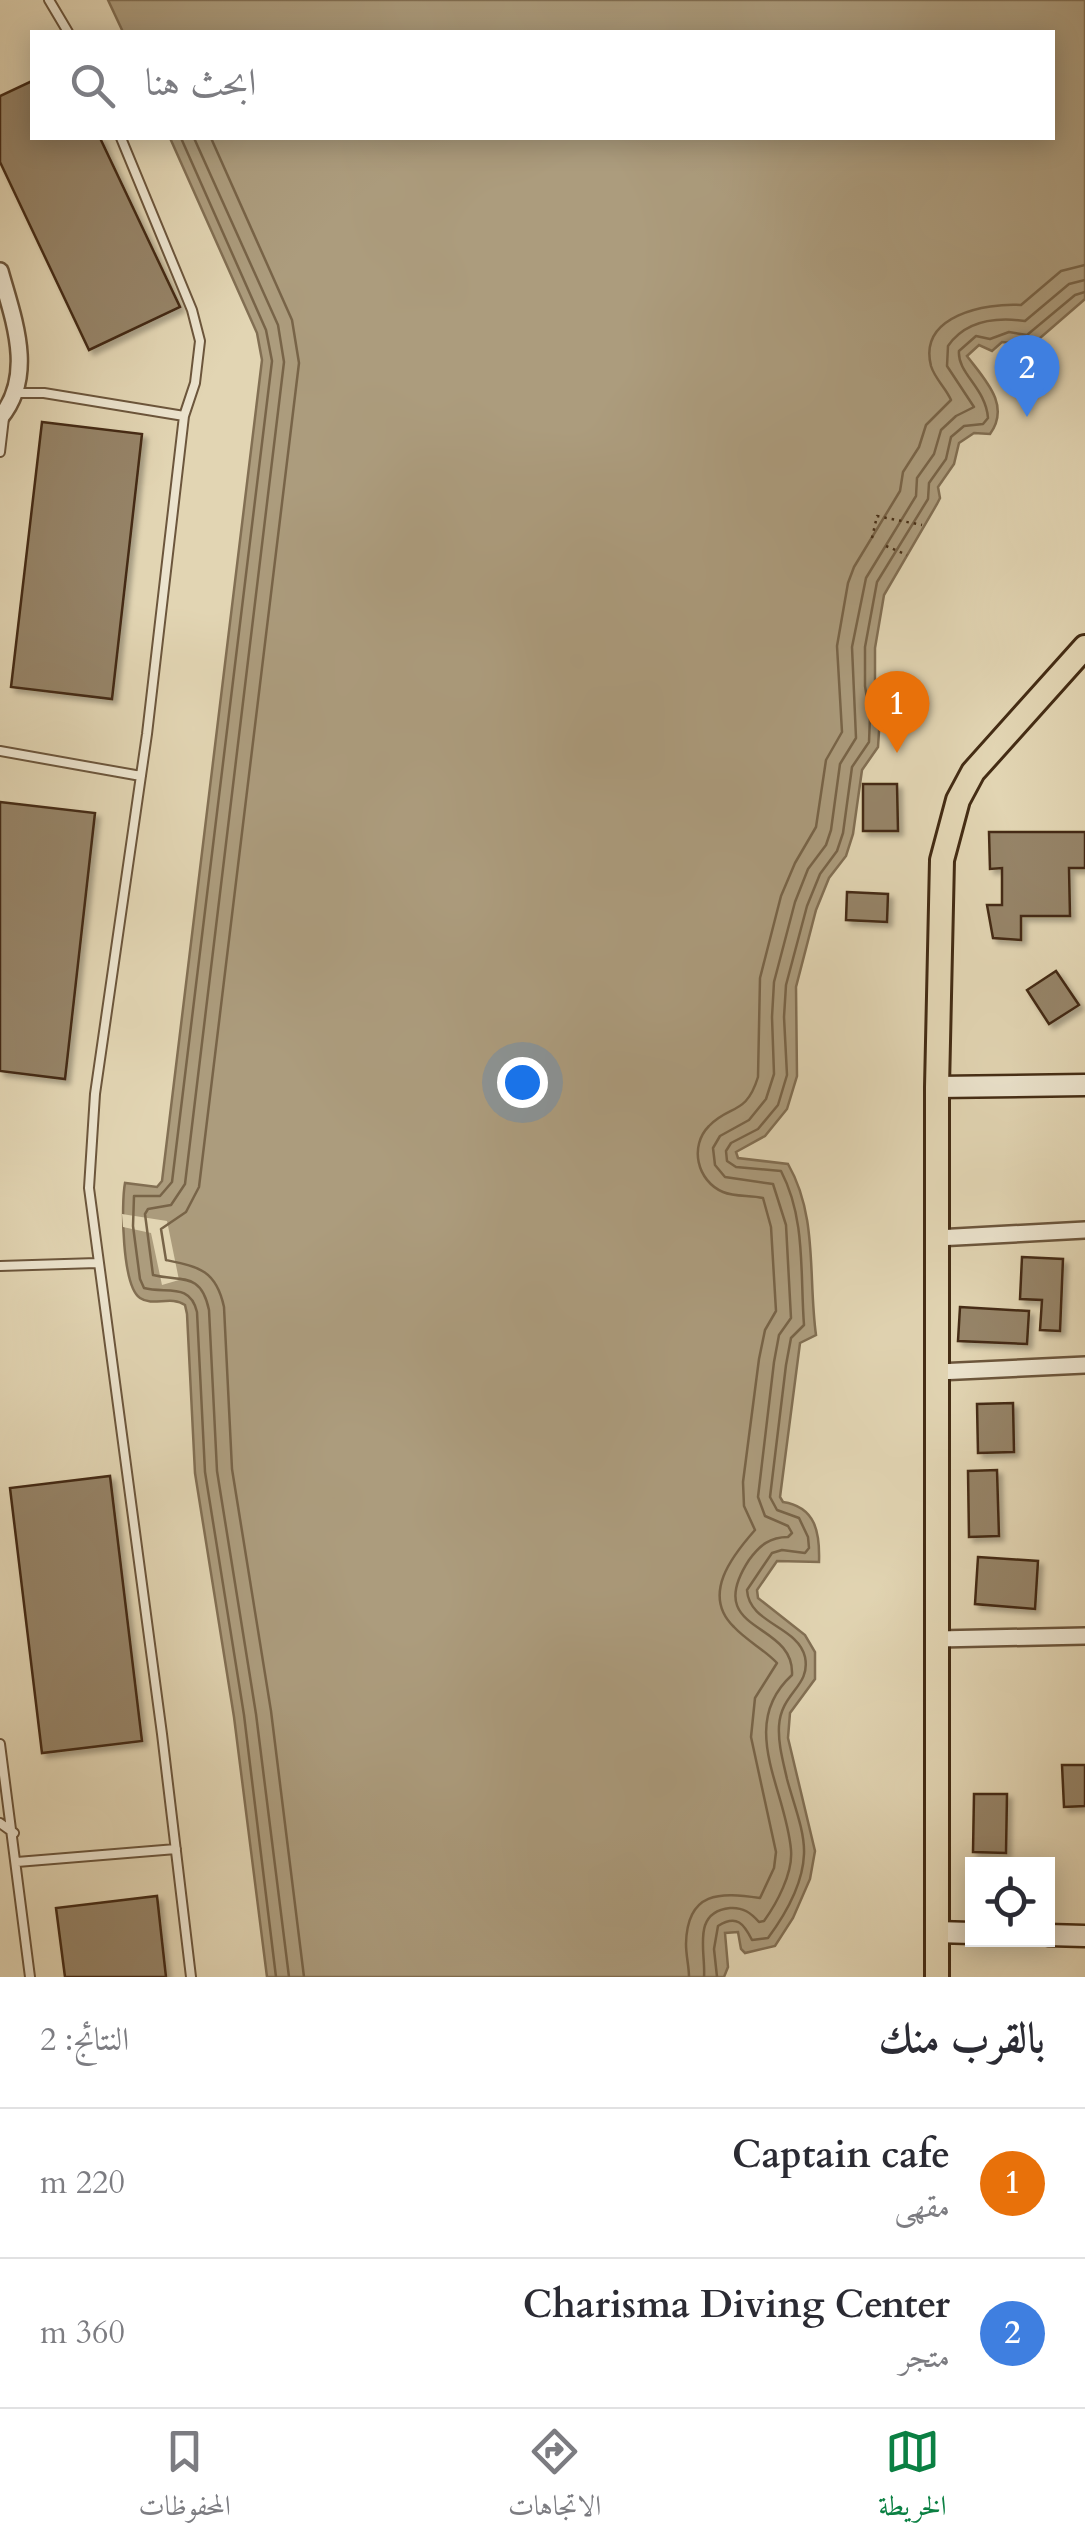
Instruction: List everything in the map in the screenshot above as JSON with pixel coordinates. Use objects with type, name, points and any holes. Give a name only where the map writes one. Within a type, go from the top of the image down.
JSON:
[{"type":"main road","points":[[936,1977],[939,908],[949,828],[974,772],[1082,657]]},
{"type":"street","points":[[0,271],[20,347],[20,368],[2,416]]},
{"type":"street","points":[[937,1087],[1085,1085]]},
{"type":"street","points":[[937,1238],[1085,1230]]},
{"type":"street","points":[[938,1372],[1085,1365]]},
{"type":"street","points":[[938,1639],[1085,1636]]},
{"type":"street","points":[[936,1932],[965,1933]]},
{"type":"street","points":[[1055,1935],[1085,1936]]},
{"type":"lane","points":[[49,0],[67,30]]},
{"type":"lane","points":[[122,140],[192,310],[200,340],[195,382],[184,416],[141,776],[96,1094],[89,1188],[191,1977]]},
{"type":"lane","points":[[13,393],[44,393],[184,416]]},
{"type":"lane","points":[[0,452],[2,416]]},
{"type":"lane","points":[[0,751],[141,776]]},
{"type":"lane","points":[[0,1266],[97,1263]]},
{"type":"lane","points":[[0,1744],[30,1977]]},
{"type":"lane","points":[[0,1823],[14,1832]]},
{"type":"lane","points":[[17,1862],[176,1849]]},
{"type":"path","points":[[872,538],[877,516],[922,524]]},
{"type":"path","points":[[886,546],[908,555]]},
{"type":"water","points":[[108,0],[1085,0],[1085,299],[1032,345],[1002,342],[992,351],[979,345],[967,356],[993,393],[996,423],[990,434],[974,433],[959,443],[954,464],[938,487],[940,498],[884,595],[875,648],[878,747],[862,770],[853,834],[846,856],[829,878],[816,910],[796,987],[797,1076],[787,1109],[765,1136],[736,1152],[738,1158],[788,1164],[808,1226],[816,1335],[800,1343],[780,1497],[783,1502],[803,1509],[814,1523],[819,1562],[777,1561],[757,1590],[758,1598],[805,1635],[815,1652],[815,1679],[790,1713],[788,1738],[815,1851],[810,1879],[775,1946],[745,1953],[738,1932],[725,1933],[728,1967],[724,1977],[267,1977],[234,1717],[195,1473],[187,1314],[180,1302],[145,1300],[134,1290],[126,1262],[123,1225],[125,1183],[157,1187],[162,1181],[262,360],[257,333],[171,140],[1055,140],[1055,30],[122,30]]},
{"type":"pier","points":[[122,1214],[167,1221],[179,1280],[162,1285],[151,1233],[123,1227]]},
{"type":"building","points":[[30,82],[30,140],[101,140],[180,307],[89,350],[0,162],[0,96]]},
{"type":"building","points":[[42,422],[142,434],[112,699],[11,687]]},
{"type":"building","points":[[863,784],[897,784],[898,831],[863,831]]},
{"type":"building","points":[[0,802],[95,813],[65,1079],[0,1071]]},
{"type":"building","points":[[989,832],[1085,832],[1085,868],[1069,868],[1070,916],[1021,916],[1021,940],[993,938],[987,905],[1002,905],[1002,868],[990,869]]},
{"type":"building","points":[[847,892],[888,894],[887,922],[846,920]]},
{"type":"building","points":[[1056,971],[1079,1005],[1049,1024],[1027,990]]},
{"type":"building","points":[[1022,1257],[1063,1259],[1060,1331],[1040,1330],[1042,1300],[1020,1299]]},
{"type":"building","points":[[960,1307],[1029,1311],[1027,1344],[958,1341]]},
{"type":"building","points":[[1013,1403],[1014,1452],[978,1453],[977,1404]]},
{"type":"building","points":[[997,1470],[999,1536],[969,1537],[968,1471]]},
{"type":"building","points":[[110,1476],[142,1741],[42,1753],[10,1488]]},
{"type":"building","points":[[978,1557],[1038,1561],[1035,1609],[975,1604]]},
{"type":"building","points":[[1062,1765],[1085,1765],[1085,1806],[1064,1807]]},
{"type":"building","points":[[974,1794],[1007,1794],[1006,1853],[973,1852]]},
{"type":"building","points":[[157,1896],[166,1977],[65,1977],[56,1908]]},
{"type":"place","name":"Charisma Diving Center","points":[[1027,417]]},
{"type":"place","name":"Captain cafe","points":[[897,753]]}]
